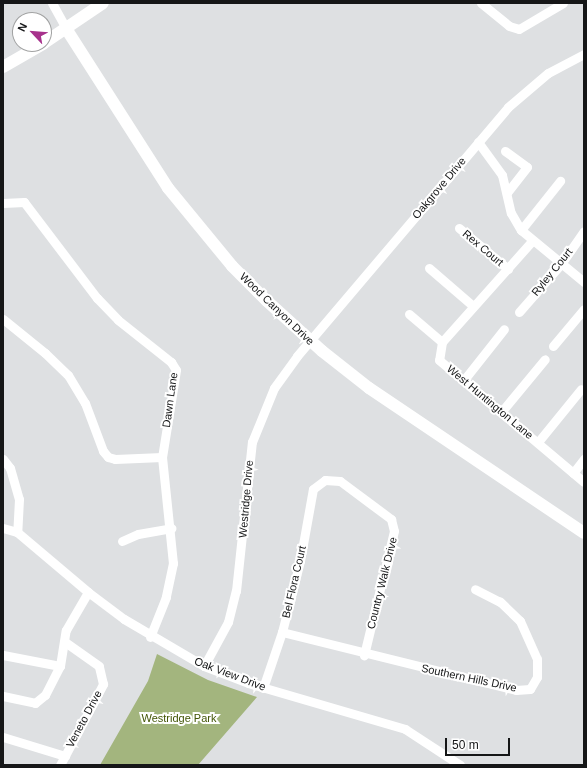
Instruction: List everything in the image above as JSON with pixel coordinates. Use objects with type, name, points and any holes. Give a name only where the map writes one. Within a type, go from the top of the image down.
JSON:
[{"type":"main road","points":[[52,39],[67,30],[103,3]]},
{"type":"main road","name":"Wood Canyon Drive","points":[[67,30],[173,194],[232,266],[310,341],[369,388],[584,533]]},
{"type":"main road","points":[[3,67],[29,52]]},
{"type":"street","name":"Wood Canyon Drive","points":[[52,3],[67,30]]},
{"type":"street","points":[[481,3],[509,26],[519,29],[563,3]]},
{"type":"street","name":"Oakgrove Drive","points":[[310,341],[508,107],[548,73],[584,54]]},
{"type":"street","points":[[478,142],[502,176],[511,213],[521,230],[532,241],[584,282]]},
{"type":"street","points":[[505,150],[527,167],[507,193]]},
{"type":"street","points":[[521,230],[560,180]]},
{"type":"street","name":"Dawn Lane","points":[[3,203],[16,201],[24,202],[31,209],[97,298],[113,315],[174,365],[175,378],[162,457],[171,528],[173,563],[171,579],[150,637]]},
{"type":"street","name":"Rex Court","points":[[459,228],[508,269]]},
{"type":"street","name":"Ryley Court","points":[[519,312],[561,264],[584,231]]},
{"type":"street","points":[[409,314],[442,342],[532,241]]},
{"type":"street","points":[[430,268],[474,306]]},
{"type":"street","points":[[553,346],[584,309]]},
{"type":"street","points":[[3,319],[45,352],[68,375],[85,403],[102,451],[108,457],[115,460],[162,457]]},
{"type":"street","points":[[463,381],[504,329]]},
{"type":"street","name":"Westridge Drive","points":[[204,666],[228,622],[236,591],[252,442],[274,388],[310,341]]},
{"type":"street","name":"West Huntington Lane","points":[[442,342],[439,360],[463,381],[502,411],[584,482]]},
{"type":"street","points":[[502,411],[545,359]]},
{"type":"street","points":[[538,442],[581,389]]},
{"type":"street","points":[[3,459],[10,468],[19,499],[18,532]]},
{"type":"street","points":[[573,472],[584,459]]},
{"type":"street","name":"Bel Flora Court","points":[[263,688],[282,632],[300,561],[313,489],[325,480]]},
{"type":"street","name":"Country Walk Drive","points":[[325,480],[340,481],[391,519],[394,531],[364,655]]},
{"type":"street","name":"Oak View Drive","points":[[3,528],[18,532],[88,592],[150,637],[204,666],[263,688],[405,729],[435,746],[460,765]]},
{"type":"street","points":[[122,541],[138,534],[171,528]]},
{"type":"street","name":"Southern Hills Drive","points":[[282,632],[364,655],[516,690],[530,689],[537,677],[537,659],[520,621],[500,602],[475,588]]},
{"type":"street","points":[[3,696],[35,703],[45,696],[60,666],[66,630],[88,592]]},
{"type":"street","name":"Veneto Drive","points":[[60,765],[103,684],[99,666],[65,642]]},
{"type":"street","points":[[3,655],[60,666]]},
{"type":"street","points":[[3,737],[65,756]]},
{"type":"green space","name":"Westridge Park","points":[[157,654],[208,680],[257,697],[198,765],[100,765],[148,681]]}]
